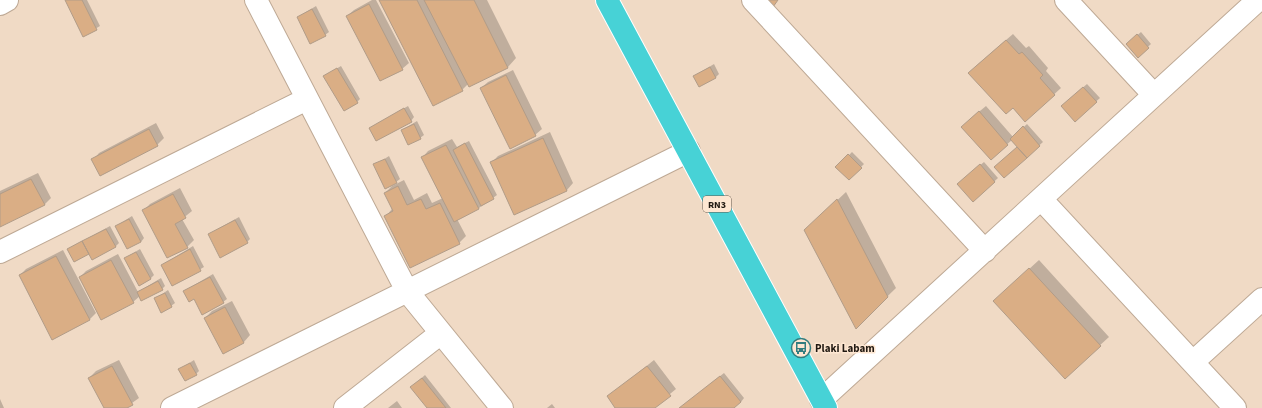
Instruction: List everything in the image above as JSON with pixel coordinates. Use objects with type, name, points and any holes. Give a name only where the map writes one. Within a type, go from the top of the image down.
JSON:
[{"type":"highway","name":"RN3","points":[[608,0],[823,404]]},
{"type":"street","points":[[0,4],[7,0]]},
{"type":"street","points":[[256,0],[407,291],[502,408]]},
{"type":"street","points":[[753,0],[985,251]]},
{"type":"street","points":[[1066,0],[1154,95]]},
{"type":"street","points":[[823,404],[985,251],[1258,0]]},
{"type":"street","points":[[0,252],[307,99]]},
{"type":"street","points":[[172,408],[689,151]]},
{"type":"street","points":[[1041,199],[1235,408]]},
{"type":"street","points":[[1193,362],[1262,299]]},
{"type":"street","points":[[345,408],[440,333]]},
{"type":"building","points":[[65,0],[82,0],[97,30],[83,37]]},
{"type":"building","points":[[379,0],[417,0],[463,91],[433,106]]},
{"type":"building","points":[[424,0],[474,0],[508,68],[469,87]]},
{"type":"building","points":[[765,0],[778,0],[773,7]]},
{"type":"building","points":[[369,4],[403,70],[380,81],[346,16]]},
{"type":"building","points":[[312,9],[326,36],[310,44],[297,17]]},
{"type":"building","points":[[1137,34],[1149,48],[1138,58],[1126,44]]},
{"type":"building","points":[[1006,40],[1019,54],[1022,52],[1043,75],[1040,78],[1055,95],[1025,122],[1013,108],[1006,114],[968,73]]},
{"type":"building","points":[[710,67],[716,78],[699,87],[693,76]]},
{"type":"building","points":[[337,68],[358,103],[344,111],[323,76]]},
{"type":"building","points":[[506,75],[536,136],[510,149],[480,88]]},
{"type":"building","points":[[1083,87],[1097,102],[1075,122],[1061,106]]},
{"type":"building","points":[[404,108],[412,122],[376,141],[369,128]]},
{"type":"building","points":[[979,111],[1008,145],[991,160],[961,127]]},
{"type":"building","points":[[414,124],[421,139],[408,145],[401,130]]},
{"type":"building","points":[[1023,126],[1040,146],[1027,158],[1010,139]]},
{"type":"building","points":[[149,129],[158,146],[100,176],[91,159]]},
{"type":"building","points":[[543,138],[567,191],[514,215],[490,162]]},
{"type":"building","points":[[465,143],[494,199],[481,206],[453,150]]},
{"type":"building","points":[[446,145],[479,209],[454,222],[421,157]]},
{"type":"building","points":[[1017,147],[1027,158],[1004,178],[994,167]]},
{"type":"building","points":[[848,154],[862,168],[849,180],[835,167]]},
{"type":"building","points":[[385,159],[397,183],[385,189],[373,164]]},
{"type":"building","points":[[980,164],[995,182],[973,202],[957,184]]},
{"type":"building","points":[[31,179],[45,205],[0,227],[0,194]]},
{"type":"building","points":[[398,186],[407,205],[421,199],[426,209],[440,203],[460,244],[410,268],[384,216],[393,211],[384,193]]},
{"type":"building","points":[[173,194],[186,218],[175,224],[188,248],[167,258],[142,210]]},
{"type":"building","points":[[837,199],[888,297],[856,329],[804,230]]},
{"type":"building","points":[[129,219],[141,242],[127,249],[115,226]]},
{"type":"building","points":[[235,220],[248,243],[220,258],[208,234]]},
{"type":"building","points":[[106,229],[116,247],[92,260],[82,241]]},
{"type":"building","points":[[82,241],[89,254],[74,262],[67,249]]},
{"type":"building","points":[[190,249],[201,271],[172,286],[161,265]]},
{"type":"building","points":[[136,252],[151,279],[139,286],[124,258]]},
{"type":"building","points":[[56,256],[90,320],[52,340],[19,275]]},
{"type":"building","points":[[111,260],[134,303],[101,320],[79,277]]},
{"type":"building","points":[[1029,268],[1101,346],[1065,379],[993,301]]},
{"type":"building","points":[[210,277],[224,303],[202,315],[194,299],[189,302],[183,291]]},
{"type":"building","points":[[158,281],[163,290],[141,301],[137,292]]},
{"type":"building","points":[[165,293],[172,307],[161,313],[154,298]]},
{"type":"building","points":[[225,307],[244,343],[223,354],[204,318]]},
{"type":"building","points":[[190,363],[197,375],[185,381],[178,369]]},
{"type":"building","points":[[112,366],[133,405],[127,408],[104,408],[88,378]]},
{"type":"building","points":[[647,366],[671,396],[655,408],[615,408],[607,396]]},
{"type":"building","points":[[720,376],[741,402],[734,408],[679,408]]},
{"type":"building","points":[[422,378],[446,408],[427,408],[410,387]]},
{"type":"place","name":"Plaki Labam","points":[[801,348]]}]
